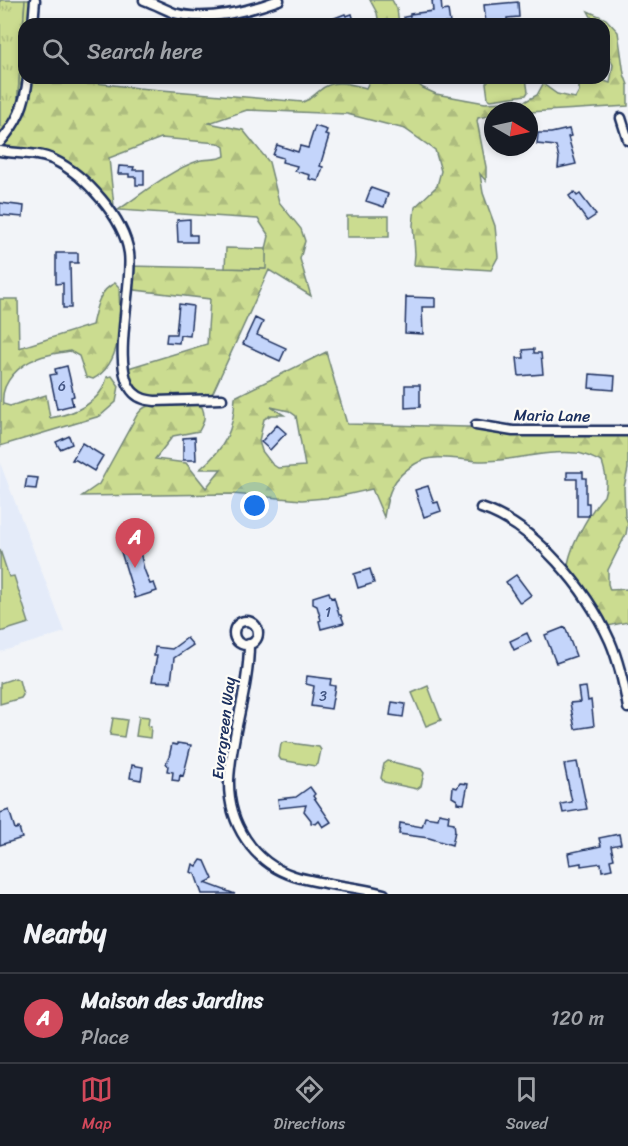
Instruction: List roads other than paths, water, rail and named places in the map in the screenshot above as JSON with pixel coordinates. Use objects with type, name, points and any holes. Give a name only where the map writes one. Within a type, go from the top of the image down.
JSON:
[{"type":"street","points":[[34,18],[35,0]]},
{"type":"street","points":[[144,0],[175,13],[207,16],[252,10],[279,0]]},
{"type":"street","points":[[0,142],[16,123],[22,109],[27,84]]},
{"type":"street","points":[[621,118],[628,140]]},
{"type":"street","points":[[0,151],[53,159],[91,188],[105,202],[114,216],[130,255],[123,326],[123,352],[126,379],[133,393],[145,400],[154,401],[222,399]]},
{"type":"street","name":"Maria Lane","points":[[476,425],[513,431],[628,431]]},
{"type":"street","points":[[481,508],[502,516],[526,533],[568,575],[599,620],[610,642],[621,673],[628,708]]},
{"type":"street","name":"Evergreen Way","points":[[249,644],[229,782],[235,822],[257,853],[278,869],[294,876],[384,894]]},
{"type":"place","name":"Maison des Jardins","points":[[135,568]]}]
